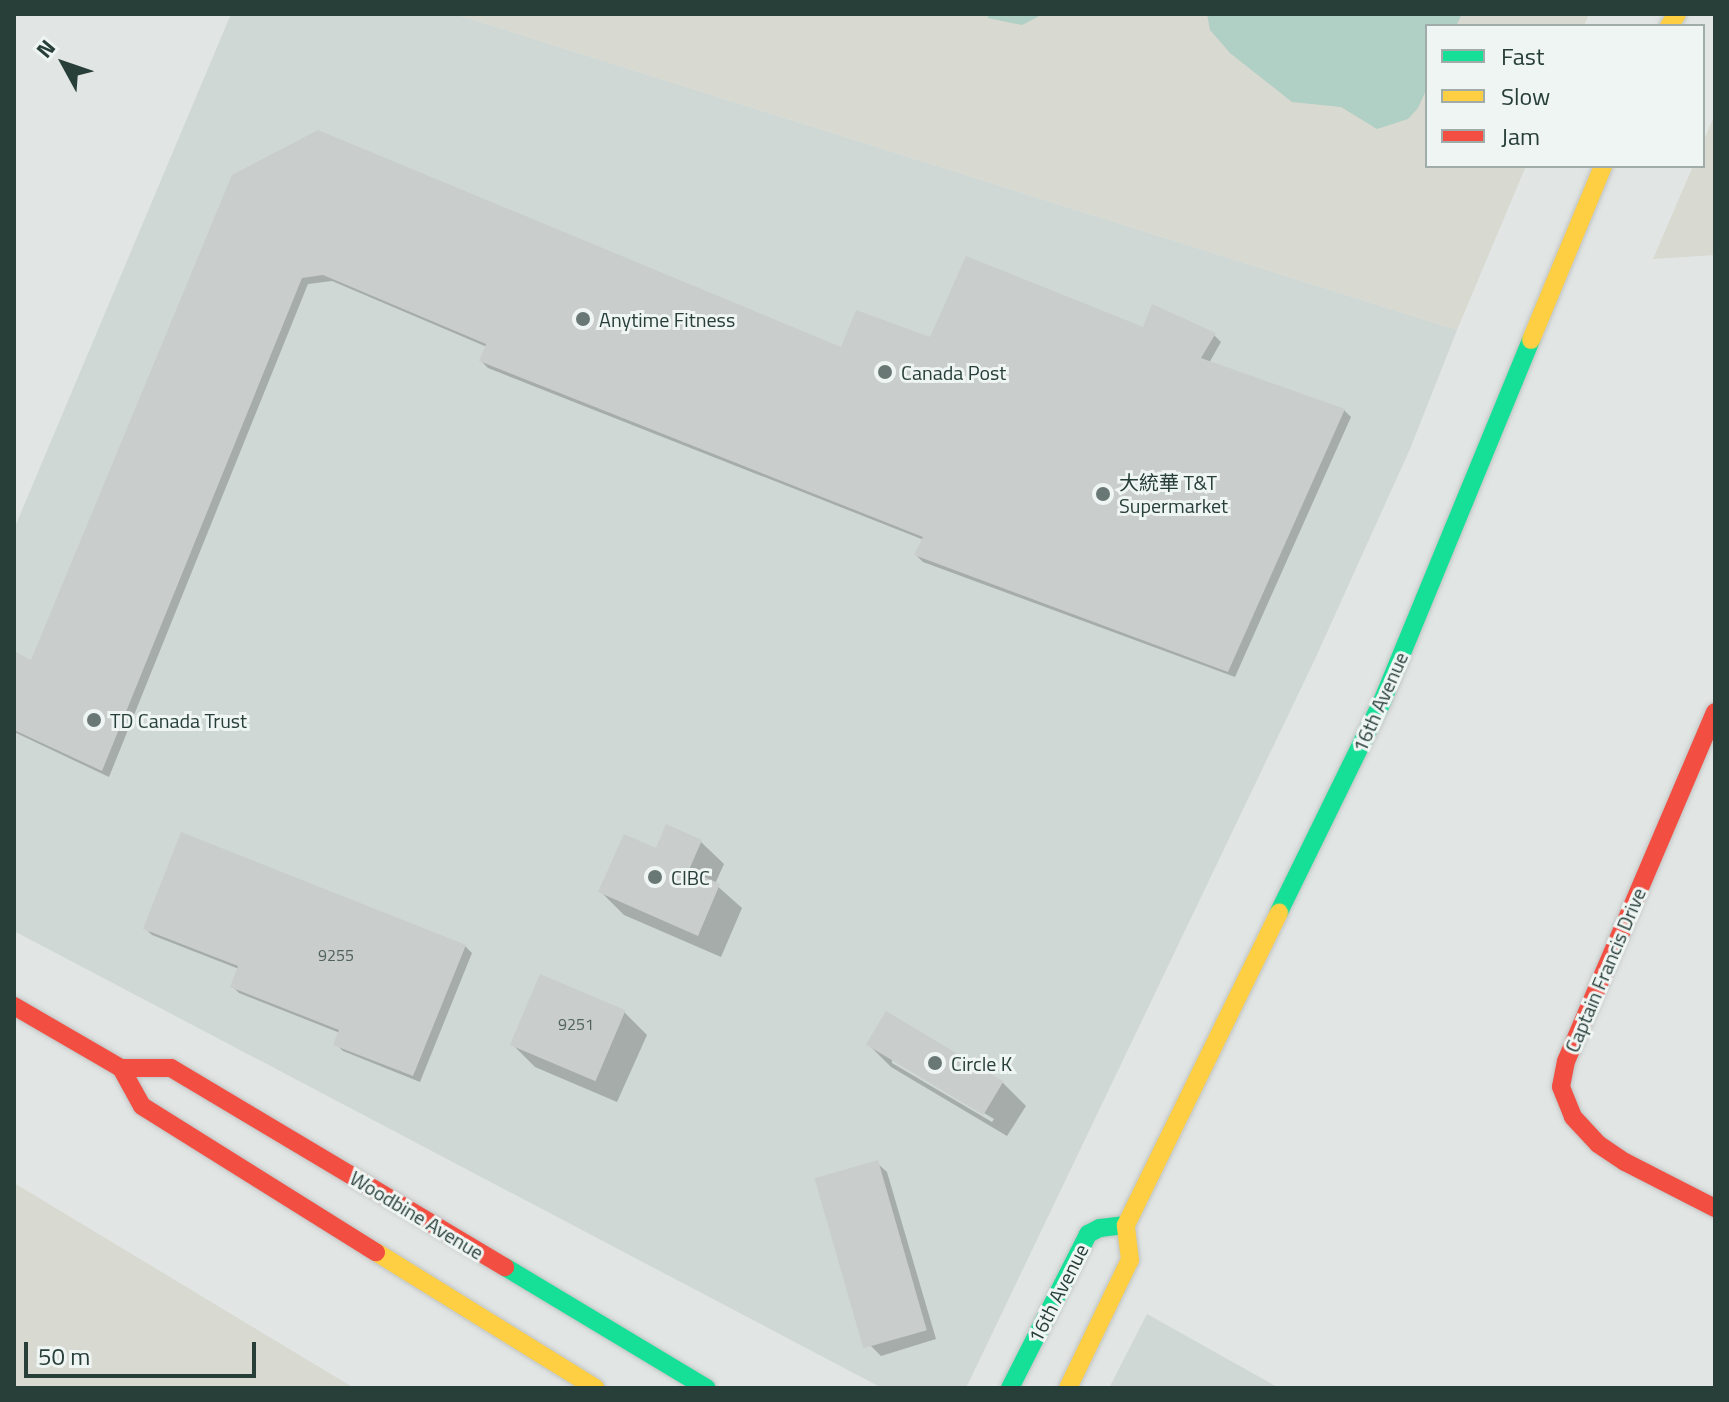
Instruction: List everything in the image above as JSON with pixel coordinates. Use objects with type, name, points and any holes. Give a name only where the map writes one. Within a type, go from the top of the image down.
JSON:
[{"type":"main road","name":"16th Avenue","points":[[1068,1388],[1130,1260],[1126,1225],[1381,704],[1602,168]]},
{"type":"main road","name":"Captain Francis Drive","points":[[1715,712],[1566,1061],[1561,1087],[1573,1117],[1598,1144],[1625,1162],[1715,1208]]},
{"type":"main road","points":[[14,1006],[121,1068],[142,1106],[595,1388]]},
{"type":"main road","name":"Woodbine Avenue","points":[[121,1068],[171,1068],[706,1388]]},
{"type":"main road","name":"16th Avenue","points":[[1010,1388],[1088,1234],[1100,1228],[1126,1225]]},
{"type":"shaded area","points":[[231,14],[455,14],[1457,330],[1410,449],[1315,659],[966,1388],[882,1388],[14,931],[14,529]]},
{"type":"shaded area","points":[[455,14],[1589,14],[1585,24],[1425,24],[1425,168],[1525,168],[1457,330]]},
{"type":"shaded area","points":[[988,14],[1043,14],[1022,25],[988,18]]},
{"type":"shaded area","points":[[1207,14],[1462,14],[1457,24],[1425,24],[1425,92],[1418,108],[1408,119],[1377,129],[1341,107],[1292,102],[1230,53],[1210,30]]},
{"type":"shaded area","points":[[1715,114],[1715,255],[1653,259],[1692,168],[1705,168],[1705,137]]},
{"type":"shaded area","points":[[14,1183],[354,1388],[14,1388]]},
{"type":"shaded area","points":[[1147,1314],[1279,1388],[1109,1388]]},
{"type":"building","points":[[318,130],[841,347],[856,310],[930,337],[966,256],[1143,327],[1152,304],[1216,333],[1201,358],[1345,409],[1228,672],[914,555],[923,537],[479,361],[486,344],[323,275],[302,278],[102,771],[14,730],[14,651],[31,660],[232,175]]},
{"type":"building","name":"CIBC","points":[[666,824],[702,840],[689,870],[720,884],[698,936],[598,892],[624,834],[656,848]]},
{"type":"building","points":[[181,832],[466,945],[413,1076],[333,1045],[339,1030],[230,987],[238,966],[143,929]]},
{"type":"building","points":[[540,974],[626,1010],[596,1081],[510,1045]]},
{"type":"building","name":"Circle K","points":[[886,1011],[1003,1082],[983,1115],[866,1044]]},
{"type":"building","points":[[878,1160],[927,1330],[863,1348],[815,1178]]},
{"type":"traffic: fast","points":[[1279,912],[1381,704],[1531,340]]},
{"type":"traffic: fast","points":[[1010,1388],[1088,1234],[1100,1228],[1126,1225]]},
{"type":"traffic: fast","points":[[505,1267],[706,1388]]},
{"type":"traffic: slow","points":[[1670,24],[1677,14]]},
{"type":"traffic: slow","points":[[1531,340],[1602,168]]},
{"type":"traffic: slow","points":[[1068,1388],[1130,1260],[1126,1225],[1279,912]]},
{"type":"traffic: slow","points":[[376,1252],[595,1388]]},
{"type":"traffic: jam","points":[[1715,712],[1566,1061],[1561,1087],[1573,1117],[1598,1144],[1625,1162],[1715,1208]]},
{"type":"traffic: jam","points":[[14,1006],[121,1068],[142,1106],[376,1252]]},
{"type":"traffic: jam","points":[[121,1068],[171,1068],[505,1267]]},
{"type":"place","name":"Anytime Fitness","points":[[583,319]]},
{"type":"place","name":"Canada Post","points":[[885,372]]},
{"type":"place","name":"大統華 T&T Supermarket","points":[[1103,494]]},
{"type":"place","name":"TD Canada Trust","points":[[94,720]]},
{"type":"place","name":"CIBC","points":[[655,877]]},
{"type":"place","name":"Circle K","points":[[935,1063]]}]
